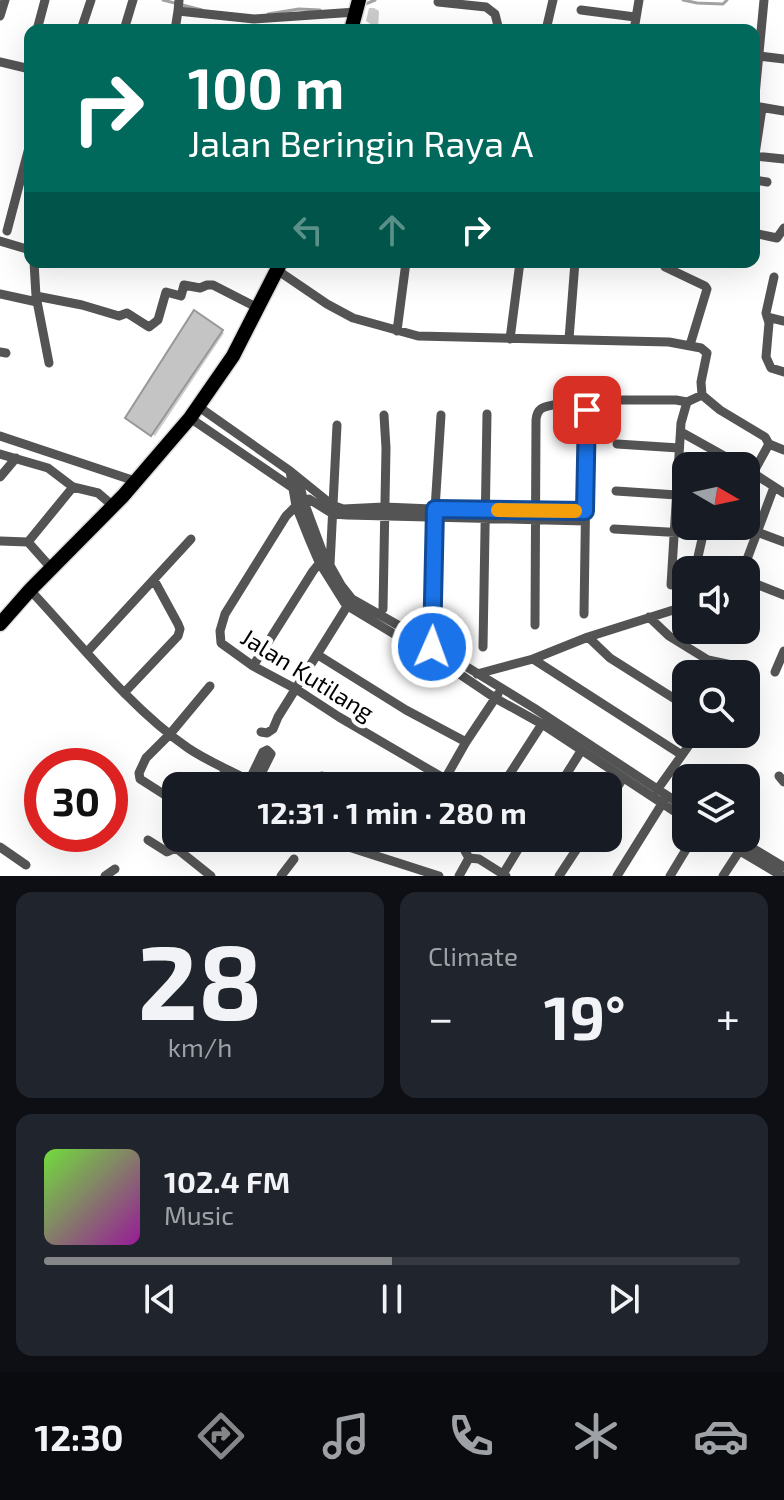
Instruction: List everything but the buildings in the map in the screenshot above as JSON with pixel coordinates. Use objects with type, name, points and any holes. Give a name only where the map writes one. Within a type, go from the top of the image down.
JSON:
[{"type":"main road","points":[[0,624],[195,413],[233,356],[278,268]]},
{"type":"street","points":[[0,16],[5,0]]},
{"type":"street","points":[[39,24],[45,0]]},
{"type":"street","points":[[83,24],[91,0]]},
{"type":"street","points":[[126,24],[133,0]]},
{"type":"street","points":[[547,24],[553,0]]},
{"type":"street","points":[[634,24],[639,0]]},
{"type":"street","points":[[760,45],[764,0]]},
{"type":"street","points":[[438,2],[486,7],[495,14],[498,24]]},
{"type":"street","points":[[178,5],[240,18],[335,15],[358,6]]},
{"type":"street","points":[[581,10],[635,17]]},
{"type":"street","points":[[239,24],[240,18]]},
{"type":"street","points":[[760,56],[784,59]]},
{"type":"street","points":[[0,62],[24,64]]},
{"type":"street","points":[[760,107],[784,111]]},
{"type":"street","points":[[760,158],[784,159]]},
{"type":"street","points":[[7,231],[24,167]]},
{"type":"street","points":[[760,181],[767,182]]},
{"type":"street","points":[[760,234],[777,238],[784,228]]},
{"type":"street","points":[[0,241],[24,248]]},
{"type":"street","points":[[34,268],[36,299],[49,363]]},
{"type":"street","points":[[282,268],[327,304],[353,318],[418,336],[669,342],[701,348],[707,353],[701,382],[702,395],[720,410],[765,437],[769,444],[784,450]]},
{"type":"street","points":[[397,331],[406,268]]},
{"type":"street","points":[[510,339],[519,268]]},
{"type":"street","points":[[569,339],[575,268]]},
{"type":"street","points":[[667,268],[707,289],[690,345]]},
{"type":"street","points":[[774,277],[767,308],[766,357],[771,368],[784,372]]},
{"type":"street","points":[[0,294],[82,305],[119,316],[127,313],[149,327],[158,320],[166,292],[181,296],[184,285],[200,288],[213,285],[258,308]]},
{"type":"street","points":[[767,317],[784,321]]},
{"type":"street","points":[[618,400],[687,402],[702,395]]},
{"type":"street","points":[[679,452],[681,423],[687,402]]},
{"type":"street","points":[[535,625],[536,414],[542,407],[553,405]]},
{"type":"street","points":[[584,614],[587,410]]},
{"type":"street","points":[[195,413],[294,479],[325,563],[349,602],[473,675],[533,659],[588,637],[672,610]]},
{"type":"street","points":[[195,413],[294,479],[332,509]]},
{"type":"street","points":[[483,647],[487,414]]},
{"type":"street","points":[[383,609],[384,415]]},
{"type":"street","points":[[432,647],[441,415]]},
{"type":"street","points":[[253,666],[325,563],[337,425]]},
{"type":"street","points":[[681,432],[709,452]]},
{"type":"street","points":[[0,436],[135,481]]},
{"type":"street","points":[[617,444],[679,448]]},
{"type":"street","points":[[760,457],[769,444]]},
{"type":"street","points":[[0,454],[48,468],[73,487],[98,493],[112,505]]},
{"type":"street","points":[[0,477],[16,458]]},
{"type":"street","points":[[760,478],[784,493]]},
{"type":"street","points":[[28,542],[73,487]]},
{"type":"street","points":[[760,524],[774,487]]},
{"type":"street","points":[[616,491],[672,495]]},
{"type":"street","points":[[304,501],[332,509],[585,516]]},
{"type":"street","name":"Jalan Kutilang","points":[[304,501],[286,516],[225,614],[221,624],[221,643],[253,666],[296,689],[427,772]]},
{"type":"street","points":[[614,529],[672,532]]},
{"type":"street","points":[[760,533],[784,542]]},
{"type":"street","points":[[87,652],[191,539]]},
{"type":"street","points":[[671,585],[674,540]]},
{"type":"street","points":[[0,541],[28,542],[52,569]]},
{"type":"street","points":[[124,693],[180,632],[154,580]]},
{"type":"street","points":[[760,586],[784,595]]},
{"type":"street","points":[[30,590],[124,693],[186,747],[230,772]]},
{"type":"street","points":[[349,602],[403,628],[581,751],[623,778],[672,803]]},
{"type":"street","points":[[261,732],[267,733],[273,729],[349,602]]},
{"type":"street","points":[[649,617],[669,636],[708,660]]},
{"type":"street","points":[[588,637],[610,658],[672,697]]},
{"type":"street","points":[[775,672],[784,651]]},
{"type":"street","points":[[318,655],[406,710],[466,742]]},
{"type":"street","points":[[533,659],[682,755]]},
{"type":"street","points":[[162,794],[145,784],[139,776],[146,758],[210,686]]},
{"type":"street","points":[[449,772],[498,693]]},
{"type":"street","points":[[498,693],[534,708],[657,790],[672,807]]},
{"type":"street","points":[[511,772],[542,724]]},
{"type":"street","points":[[657,790],[687,748]]},
{"type":"street","points":[[568,772],[581,751]]},
{"type":"street","points":[[617,876],[664,800]]},
{"type":"street","points":[[148,840],[167,852],[176,848],[211,876]]},
{"type":"street","points":[[0,847],[26,865]]},
{"type":"street","points":[[364,852],[439,876]]},
{"type":"street","points":[[466,852],[469,858]]},
{"type":"street","points":[[469,858],[479,859],[505,875],[517,852]]},
{"type":"street","points":[[559,876],[575,852]]},
{"type":"street","points":[[670,876],[685,852]]},
{"type":"street","points":[[723,876],[739,852]]},
{"type":"street","points":[[744,852],[781,872]]},
{"type":"street","points":[[755,852],[781,872]]},
{"type":"street","points":[[459,876],[469,858]]},
{"type":"street","points":[[281,876],[294,859]]},
{"type":"street","points":[[105,876],[115,869]]},
{"type":"waterway","points":[[163,0],[202,10]]},
{"type":"waterway","points":[[363,5],[375,0]]},
{"type":"waterway","points":[[683,0],[723,4],[727,0]]},
{"type":"waterway","points":[[268,14],[299,9],[320,10]]},
{"type":"slow traffic","points":[[498,510],[575,511]]},
{"type":"route","points":[[432,647],[435,509],[585,511],[587,410]]}]
